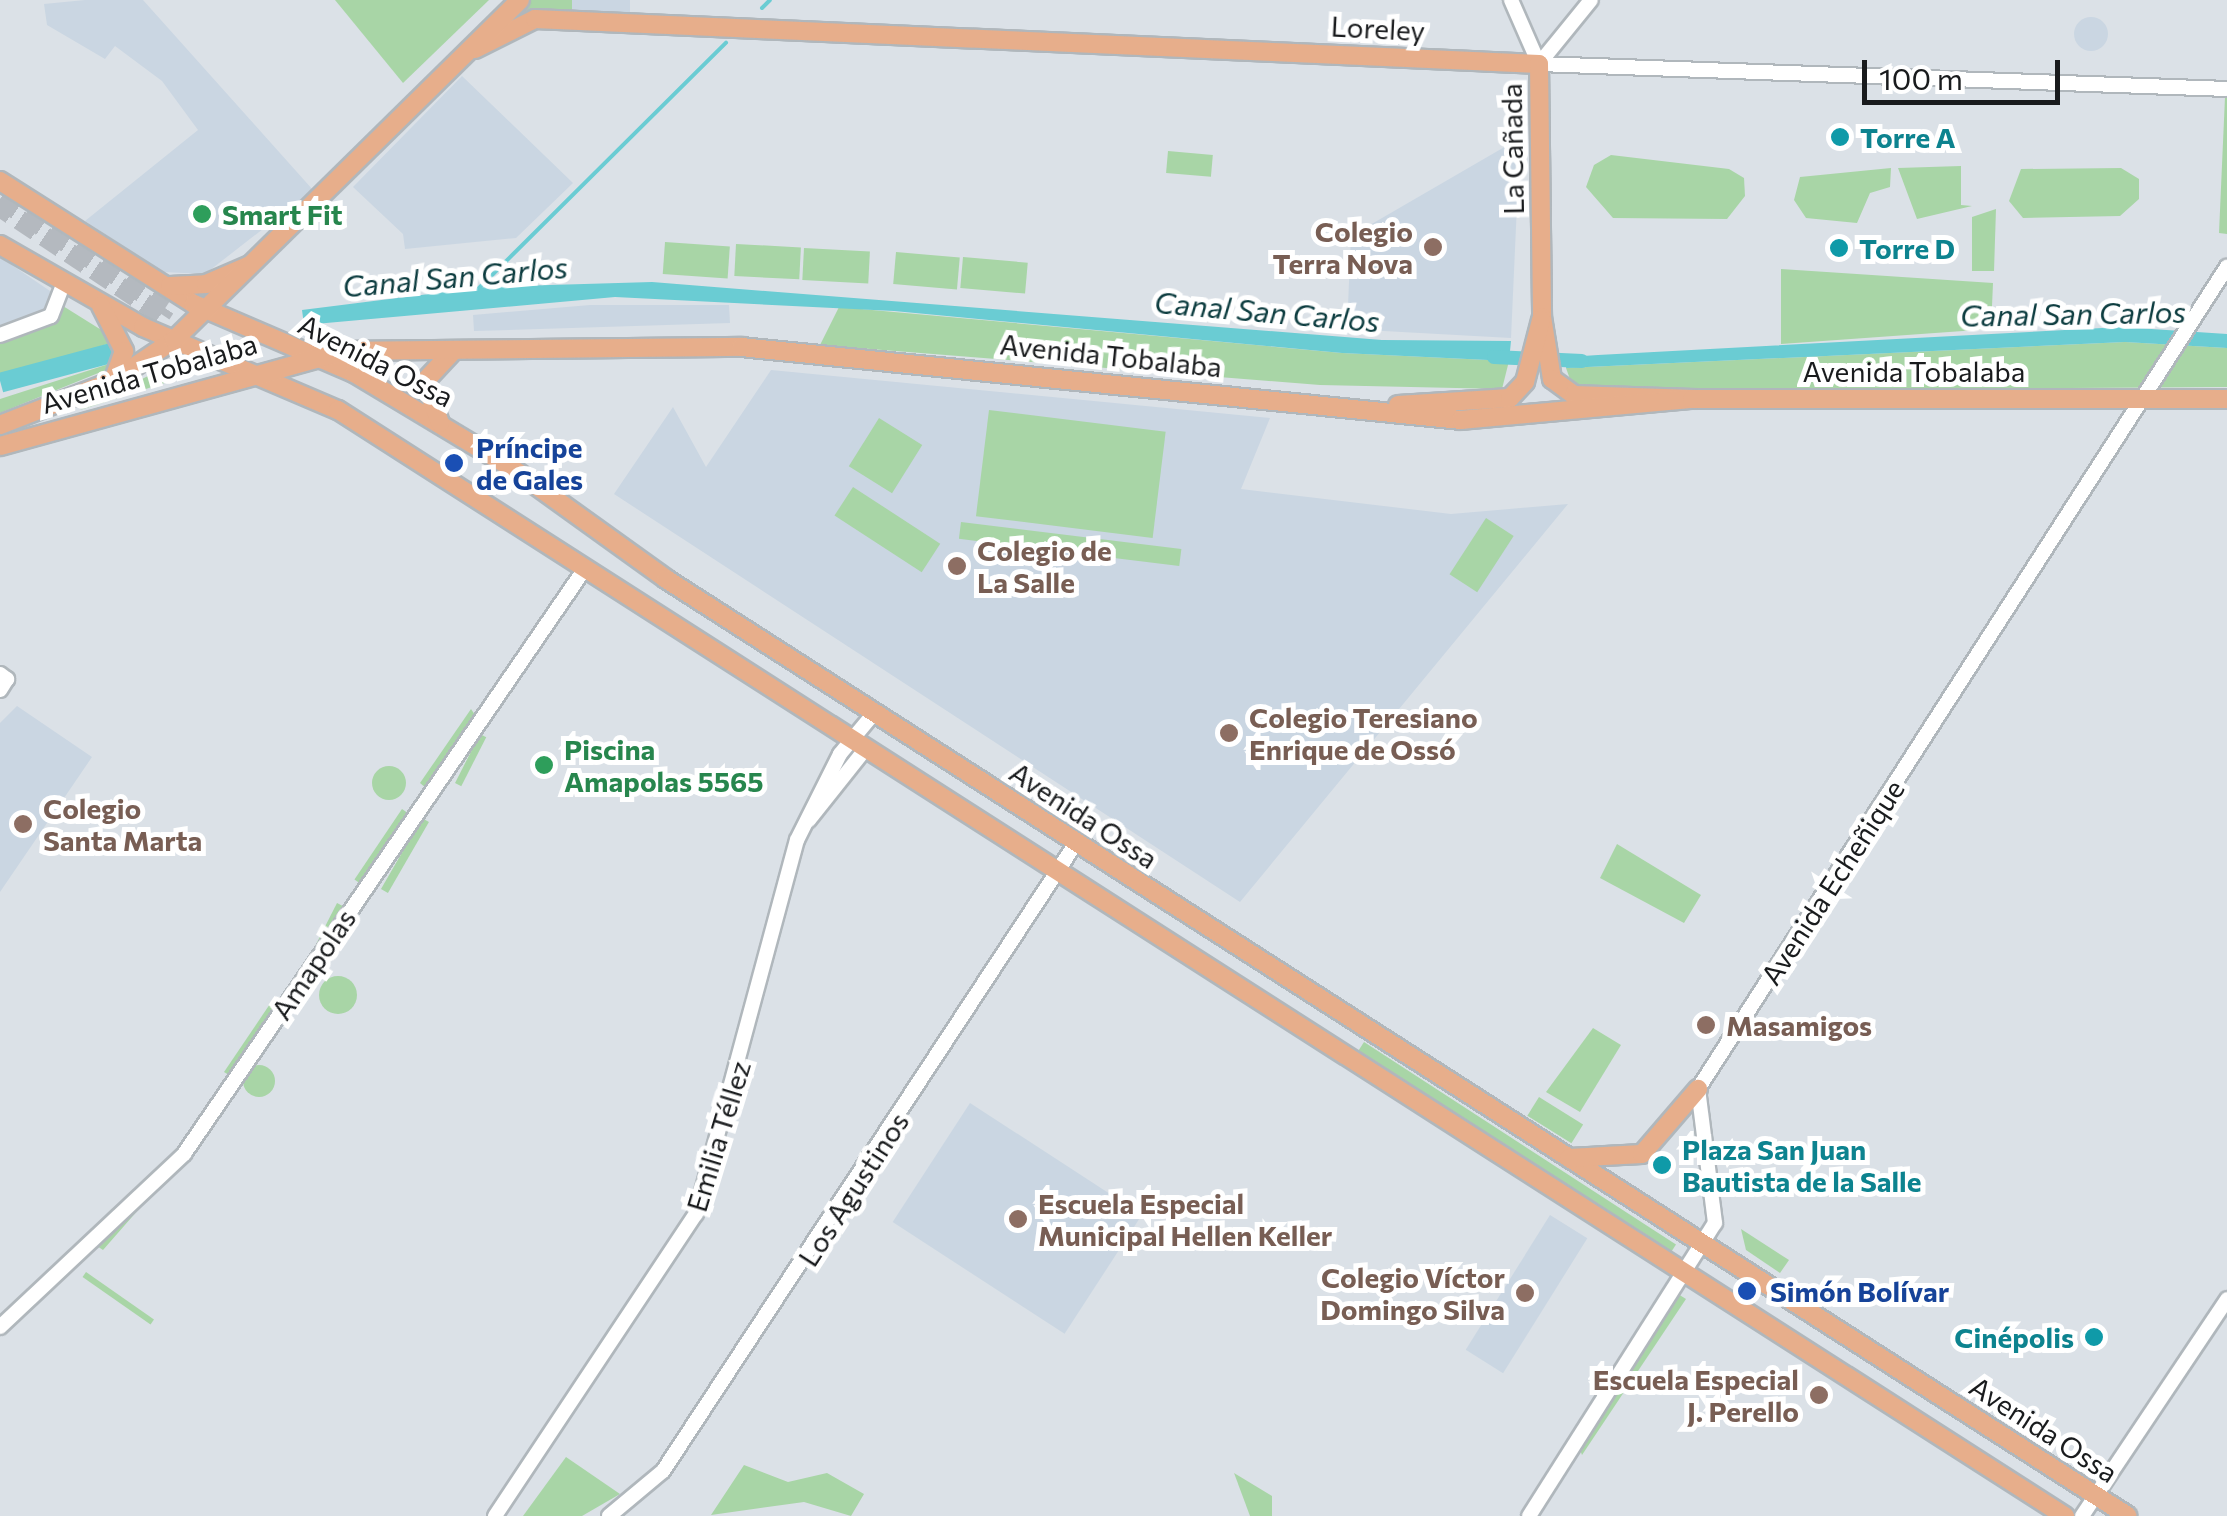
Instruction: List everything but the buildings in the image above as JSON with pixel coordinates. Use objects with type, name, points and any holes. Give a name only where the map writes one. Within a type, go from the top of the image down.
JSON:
[{"type":"main road","name":"Avenida Tobalaba","points":[[0,425],[113,381],[174,340],[264,258],[520,0]]},
{"type":"main road","name":"Loreley","points":[[475,49],[536,19],[742,25],[1539,64]]},
{"type":"main road","name":"La Cañada","points":[[1539,64],[1541,349],[1550,373],[1568,394],[1692,399]]},
{"type":"main road","name":"Avenida Ossa","points":[[0,180],[154,281],[208,311],[315,354],[440,423],[666,580],[2128,1516]]},
{"type":"main road","points":[[0,244],[100,306],[254,370],[338,410],[2065,1516]]},
{"type":"main road","points":[[154,281],[206,284],[264,258]]},
{"type":"main road","points":[[100,306],[124,351],[113,381]]},
{"type":"main road","name":"Avenida Tobalaba","points":[[0,446],[315,354],[741,348],[1382,407],[1481,420],[1692,399],[2225,400]]},
{"type":"main road","name":"La Cañada","points":[[1382,407],[1502,400],[1529,372],[1541,349]]},
{"type":"main road","points":[[440,423],[425,381],[452,352]]},
{"type":"main road","points":[[647,606],[666,580]]},
{"type":"main road","points":[[1568,1158],[1642,1154],[1698,1089]]},
{"type":"street","points":[[1511,0],[1539,64]]},
{"type":"street","name":"La Cañada","points":[[1539,64],[1591,0]]},
{"type":"street","name":"Loreley","points":[[1539,64],[2227,90]]},
{"type":"street","name":"Avenida Echeñique","points":[[1698,1089],[2227,267]]},
{"type":"street","points":[[8,332],[51,316],[64,285]]},
{"type":"street","name":"Amapolas","points":[[0,1327],[184,1154],[586,567]]},
{"type":"street","name":"Emilia Téllez","points":[[495,1516],[696,1214],[804,824],[859,742],[874,712]]},
{"type":"street","name":"Los Agustinos","points":[[609,1516],[663,1472],[1076,843]]},
{"type":"street","points":[[1529,1516],[1704,1244],[1718,1202],[1698,1089]]},
{"type":"street","points":[[2082,1516],[2227,1299]]},
{"type":"shaded area","points":[[143,0],[313,190],[205,274],[163,272],[85,221],[198,130],[162,81],[115,46],[105,59],[47,25],[44,4]]},
{"type":"shaded area","points":[[572,0],[630,0],[630,14],[572,12]]},
{"type":"shaded area","points":[[2091,17],[2103,22],[2108,34],[2103,46],[2091,51],[2079,46],[2074,34],[2079,22]]},
{"type":"shaded area","points":[[462,76],[573,183],[516,238],[405,249],[403,234],[353,187]]},
{"type":"shaded area","name":"Colegio Terra Nova","points":[[1520,138],[1511,338],[1347,329],[1351,236]]},
{"type":"shaded area","points":[[0,257],[53,293],[49,311],[0,330]]},
{"type":"shaded area","points":[[590,305],[729,305],[730,323],[474,331],[473,315]]},
{"type":"shaded area","points":[[771,370],[1270,418],[1241,489],[1451,514],[1568,504],[1240,902],[614,494],[673,407],[706,467]]},
{"type":"shaded area","name":"Colegio Santa Marta","points":[[17,706],[92,757],[0,892],[0,723]]},
{"type":"shaded area","name":"Escuela Especial Municipal Hellen Keller","points":[[970,1103],[1142,1215],[1065,1334],[893,1222]]},
{"type":"shaded area","name":"Colegio Víctor Domingo Silva","points":[[1550,1215],[1587,1238],[1503,1373],[1466,1350]]},
{"type":"green space","points":[[335,0],[489,0],[403,83]]},
{"type":"green space","points":[[525,0],[572,0],[572,12],[513,17]]},
{"type":"green space","points":[[2227,97],[2227,234],[2219,233]]},
{"type":"green space","points":[[1168,151],[1213,155],[1211,177],[1166,173]]},
{"type":"green space","points":[[1611,155],[1729,169],[1744,178],[1745,196],[1727,219],[1613,218],[1586,187],[1594,165]]},
{"type":"green space","points":[[1961,166],[1961,205],[1972,206],[1917,219],[1898,168]]},
{"type":"green space","points":[[1891,168],[1890,187],[1870,193],[1857,223],[1806,218],[1794,200],[1800,177]]},
{"type":"green space","points":[[2121,168],[2139,179],[2139,199],[2120,216],[2023,218],[2009,201],[2021,169]]},
{"type":"green space","points":[[1996,209],[1994,271],[1972,271],[1972,217]]},
{"type":"green space","points":[[665,242],[730,247],[728,278],[663,274]]},
{"type":"green space","points":[[736,244],[801,247],[799,279],[734,276]]},
{"type":"green space","points":[[804,248],[870,251],[868,283],[802,280]]},
{"type":"green space","points":[[896,252],[960,258],[957,289],[893,284]]},
{"type":"green space","points":[[963,257],[1028,263],[1025,294],[960,288]]},
{"type":"green space","points":[[1781,269],[1993,283],[1991,329],[1781,344]]},
{"type":"green space","points":[[63,306],[111,336],[118,365],[0,413],[0,399],[115,362],[110,343],[0,379],[0,338],[40,328]]},
{"type":"green space","points":[[839,307],[1342,353],[1509,361],[1502,389],[1320,385],[820,345]]},
{"type":"green space","points":[[2125,342],[2227,348],[2227,387],[1709,390],[1572,385],[1566,368]]},
{"type":"green space","points":[[165,360],[199,372],[80,410],[148,376]]},
{"type":"green space","points":[[989,410],[1166,432],[1153,538],[976,516]]},
{"type":"green space","points":[[879,418],[922,445],[892,493],[849,466]]},
{"type":"green space","points":[[853,487],[940,544],[922,572],[834,516]]},
{"type":"green space","points":[[1486,518],[1514,536],[1477,592],[1450,574]]},
{"type":"green space","points":[[961,522],[1181,549],[1179,566],[959,539]]},
{"type":"green space","points":[[471,709],[475,715],[426,788],[420,783]]},
{"type":"green space","points":[[480,734],[486,737],[461,786],[455,783]]},
{"type":"green space","points":[[389,766],[401,771],[406,783],[401,795],[389,800],[377,795],[372,783],[377,771]]},
{"type":"green space","points":[[402,809],[408,813],[360,883],[354,879]]},
{"type":"green space","points":[[422,818],[429,822],[388,893],[381,889]]},
{"type":"green space","points":[[1617,844],[1701,895],[1684,923],[1600,878]]},
{"type":"green space","points":[[337,903],[343,906],[304,983],[298,980]]},
{"type":"green space","points":[[338,976],[352,981],[357,995],[352,1009],[338,1014],[324,1009],[319,995],[324,981]]},
{"type":"green space","points":[[272,1001],[278,1005],[229,1075],[224,1072]]},
{"type":"green space","points":[[1593,1028],[1621,1045],[1580,1112],[1546,1092]]},
{"type":"green space","points":[[1364,1042],[1676,1245],[1671,1253],[1359,1050]]},
{"type":"green space","points":[[259,1065],[271,1069],[275,1081],[271,1093],[259,1097],[247,1093],[243,1081],[247,1069]]},
{"type":"green space","points":[[1539,1097],[1583,1125],[1571,1143],[1527,1116]]},
{"type":"green space","points":[[153,1193],[103,1250],[97,1246],[138,1208]]},
{"type":"green space","points":[[1741,1229],[1789,1260],[1780,1273],[1746,1250]]},
{"type":"green space","points":[[86,1272],[154,1320],[151,1325],[83,1277]]},
{"type":"green space","points":[[1678,1294],[1686,1299],[1582,1455],[1579,1447]]},
{"type":"green space","points":[[566,1457],[620,1494],[582,1516],[523,1516]]},
{"type":"green space","points":[[744,1465],[788,1482],[827,1473],[864,1494],[851,1516],[804,1502],[711,1515]]},
{"type":"green space","points":[[1234,1473],[1272,1496],[1272,1516],[1250,1516]]},
{"type":"water","points":[[652,282],[1382,340],[1511,341],[1509,361],[1342,353],[894,311],[615,297],[304,325],[302,310],[485,287]]},
{"type":"water","points":[[2121,327],[2227,334],[2227,348],[2125,342],[1566,368],[1568,357]]},
{"type":"water","points":[[110,343],[115,362],[3,392],[0,372]]},
{"type":"waterway","points":[[762,8],[770,0]]},
{"type":"waterway","points":[[477,290],[726,43]]},
{"type":"waterway","name":"Canal San Carlos","points":[[1494,357],[1582,361]]},
{"type":"tunnel","points":[[0,199],[165,308],[161,314],[0,207]]},
{"type":"place","name":"Torre A","points":[[1840,137]]},
{"type":"place","name":"Smart Fit","points":[[202,214]]},
{"type":"place","name":"Colegio Terra Nova","points":[[1433,247]]},
{"type":"place","name":"Torre D","points":[[1839,248]]},
{"type":"place","name":"Príncipe de Gales","points":[[454,463]]},
{"type":"place","name":"Colegio de La Salle","points":[[957,566]]},
{"type":"place","name":"Colegio Teresiano Enrique de Ossó","points":[[1229,733]]},
{"type":"place","name":"Piscina Amapolas 5565","points":[[544,765]]},
{"type":"place","name":"Colegio Santa Marta","points":[[23,824]]},
{"type":"place","name":"Masamigos","points":[[1706,1025]]},
{"type":"place","name":"Plaza San Juan Bautista de la Salle","points":[[1662,1165]]},
{"type":"place","name":"Escuela Especial Municipal Hellen Keller","points":[[1018,1219]]},
{"type":"place","name":"Simón Bolívar","points":[[1747,1291]]},
{"type":"place","name":"Colegio Víctor Domingo Silva","points":[[1525,1293]]},
{"type":"place","name":"Cinépolis","points":[[2094,1337]]},
{"type":"place","name":"Escuela Especial J. Perello","points":[[1819,1395]]}]
